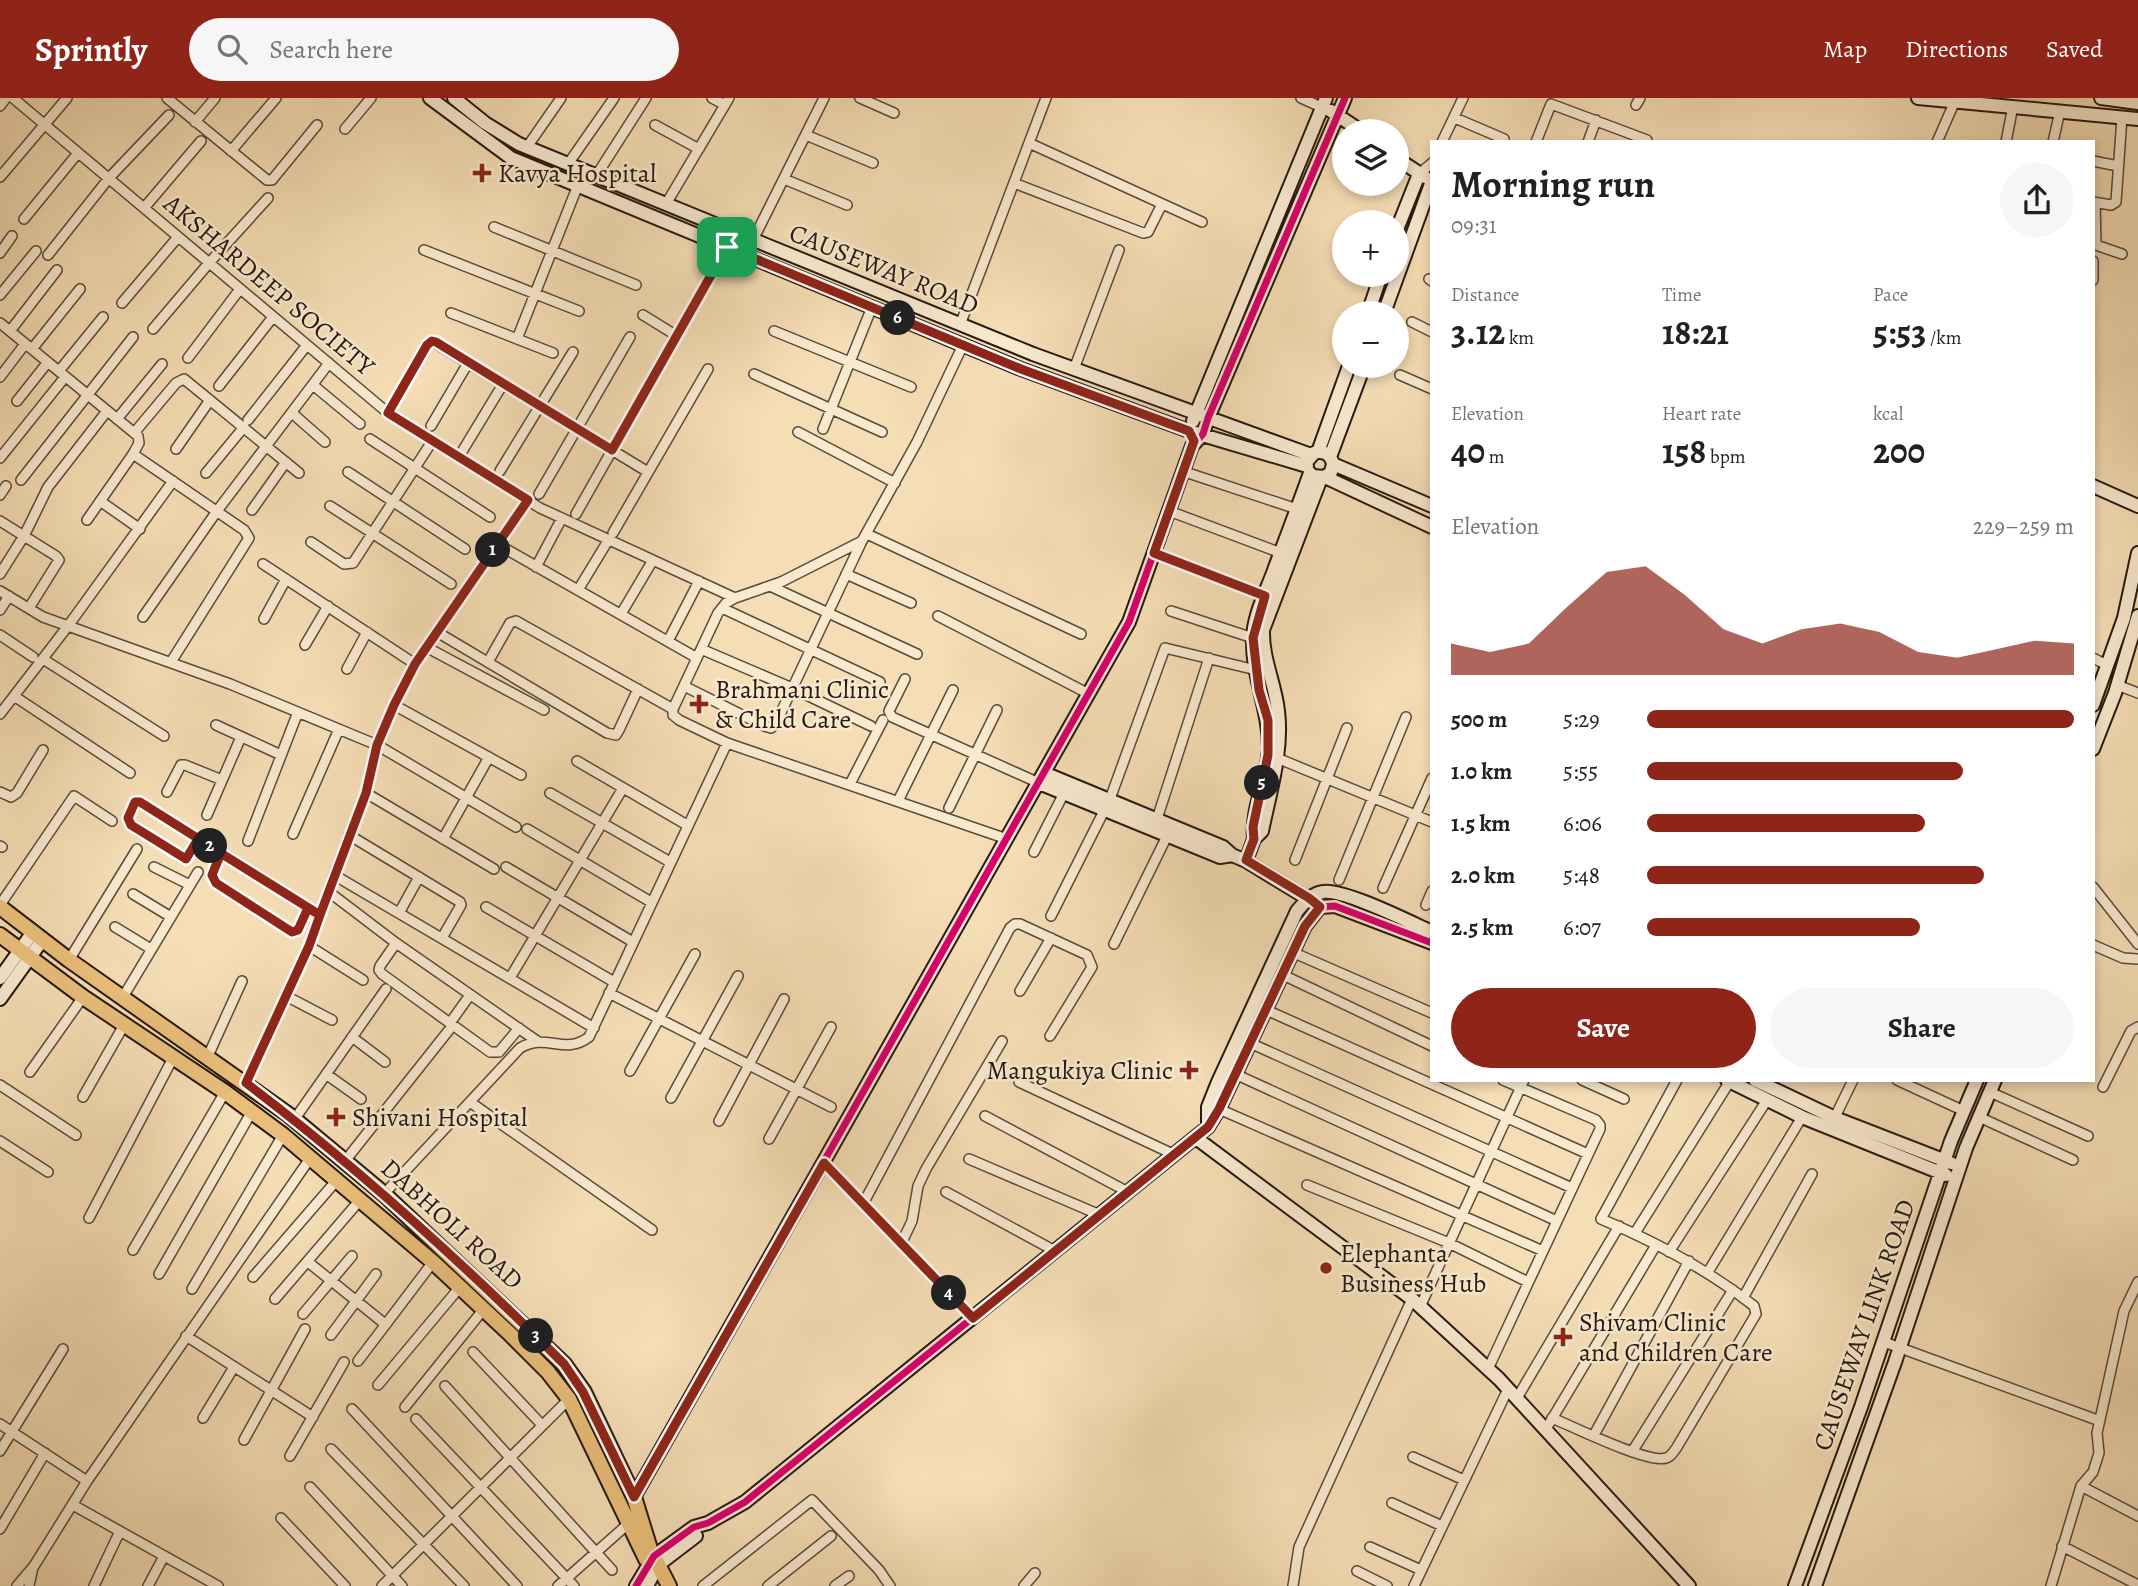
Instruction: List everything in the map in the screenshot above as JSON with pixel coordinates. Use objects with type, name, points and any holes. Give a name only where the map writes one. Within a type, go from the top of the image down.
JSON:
[{"type":"main road","name":"DABHOLI ROAD","points":[[0,906],[69,960],[295,1120],[384,1194],[520,1320],[574,1376],[634,1497],[653,1572]]},
{"type":"main road","name":"DABHOLI ROAD","points":[[0,935],[83,997],[225,1091],[284,1135],[433,1262],[548,1372],[569,1399],[653,1572],[669,1586]]},
{"type":"street","points":[[0,106],[6,98]]},
{"type":"street","name":"AKSHARDEEP SOCIETY","points":[[13,98],[388,413],[528,500],[562,518],[611,536],[653,560],[735,598]]},
{"type":"street","points":[[0,177],[67,98]]},
{"type":"street","points":[[167,98],[263,178],[272,180],[317,125]]},
{"type":"street","points":[[195,121],[215,98]]},
{"type":"street","points":[[231,151],[276,98]]},
{"type":"street","points":[[345,129],[371,98]]},
{"type":"street","name":"CAUSEWAY ROAD","points":[[430,98],[511,158],[968,347],[1195,435],[1319,465],[1430,526]]},
{"type":"street","name":"CAUSEWAY ROAD","points":[[454,98],[485,123],[527,147],[596,176],[960,325],[1201,416],[1319,465],[1430,505]]},
{"type":"street","points":[[527,147],[561,98]]},
{"type":"street","points":[[568,164],[614,98]]},
{"type":"street","points":[[596,176],[646,98]]},
{"type":"street","points":[[666,204],[727,102],[712,98]]},
{"type":"street","points":[[754,240],[824,98]]},
{"type":"street","points":[[860,98],[894,113]]},
{"type":"street","points":[[960,325],[1046,98]]},
{"type":"street","points":[[1301,98],[1324,102],[1345,119]]},
{"type":"street","points":[[1201,416],[1345,98]]},
{"type":"street","points":[[1443,140],[1463,98]]},
{"type":"street","points":[[1918,98],[2138,119]]},
{"type":"street","points":[[2101,98],[2138,103]]},
{"type":"street","points":[[1939,140],[1955,101]]},
{"type":"street","points":[[634,1497],[1129,622],[1201,416],[1324,102]]},
{"type":"street","points":[[1537,140],[1551,104],[1647,139]]},
{"type":"street","points":[[2006,140],[2013,106]]},
{"type":"street","points":[[2053,140],[2060,111]]},
{"type":"street","points":[[48,255],[109,178],[170,115]]},
{"type":"street","points":[[2095,202],[2111,205],[2116,202],[2122,117]]},
{"type":"street","points":[[1455,118],[1504,139]]},
{"type":"street","points":[[1589,140],[1596,120]]},
{"type":"street","points":[[655,125],[699,149]]},
{"type":"street","points":[[806,135],[873,163]]},
{"type":"street","points":[[144,208],[201,141]]},
{"type":"street","points":[[1029,143],[1202,222]]},
{"type":"street","points":[[24,219],[78,153]]},
{"type":"street","points":[[2095,161],[2118,166]]},
{"type":"street","points":[[1409,164],[1429,174]]},
{"type":"street","points":[[1409,210],[1429,174]]},
{"type":"street","points":[[1388,301],[1429,174]]},
{"type":"street","points":[[784,179],[847,205]]},
{"type":"street","points":[[1014,183],[1143,233],[1148,232],[1161,204]]},
{"type":"street","points":[[517,339],[578,186]]},
{"type":"street","points":[[153,329],[268,198]]},
{"type":"street","points":[[494,227],[636,285]]},
{"type":"street","points":[[0,253],[12,236]]},
{"type":"street","points":[[122,303],[178,237]]},
{"type":"street","points":[[2095,245],[2122,254]]},
{"type":"street","points":[[576,514],[727,247]]},
{"type":"street","points":[[424,250],[579,311]]},
{"type":"street","points":[[1074,369],[1119,250]]},
{"type":"street","points":[[0,295],[36,251]]},
{"type":"street","points":[[57,270],[4,329],[29,346],[138,436],[139,443],[87,520]]},
{"type":"street","points":[[0,377],[80,289]]},
{"type":"street","points":[[188,358],[240,289]]},
{"type":"street","points":[[823,429],[872,307]]},
{"type":"street","points":[[451,313],[553,354]]},
{"type":"street","points":[[643,315],[677,336]]},
{"type":"street","points":[[0,458],[103,317]]},
{"type":"street","points":[[219,386],[273,317]]},
{"type":"street","points":[[940,335],[947,319]]},
{"type":"street","points":[[1412,322],[1430,331]]},
{"type":"street","points":[[774,331],[911,387]]},
{"type":"street","points":[[684,686],[771,728],[775,724],[846,574],[968,347],[979,332]]},
{"type":"street","points":[[21,480],[133,337]]},
{"type":"street","points":[[538,494],[630,337]]},
{"type":"street","points":[[388,413],[430,342],[436,342],[648,472]]},
{"type":"street","points":[[206,473],[307,345]]},
{"type":"street","points":[[500,471],[573,352]]},
{"type":"street","points":[[18,401],[48,362]]},
{"type":"street","points":[[143,617],[217,511],[329,363]]},
{"type":"street","points":[[431,426],[468,363]]},
{"type":"street","points":[[117,419],[162,364]]},
{"type":"street","points":[[578,590],[708,369]]},
{"type":"street","points":[[754,374],[882,432]]},
{"type":"street","points":[[1246,860],[1254,839],[1262,831],[1277,758],[1278,708],[1262,644],[1263,630],[1345,378]]},
{"type":"street","points":[[1254,839],[1253,827],[1269,743],[1268,720],[1256,670],[1253,638],[1265,596],[1297,509],[1359,378]]},
{"type":"street","points":[[1407,378],[1430,388]]},
{"type":"street","points":[[134,433],[180,380],[184,379],[246,424],[299,473]]},
{"type":"street","points":[[463,450],[503,384]]},
{"type":"street","points":[[313,385],[360,424]]},
{"type":"street","points":[[176,449],[210,400]]},
{"type":"street","points":[[0,574],[24,536],[48,487],[107,411]]},
{"type":"street","points":[[292,412],[325,442]]},
{"type":"street","points":[[798,432],[895,483]]},
{"type":"street","points":[[370,439],[490,517]]},
{"type":"street","points":[[311,542],[344,564],[354,563],[433,440]]},
{"type":"street","points":[[133,454],[244,530],[249,538],[172,662]]},
{"type":"street","points":[[252,510],[286,462]]},
{"type":"street","points":[[1182,471],[1297,509]]},
{"type":"street","points":[[348,472],[466,549]]},
{"type":"street","points":[[0,715],[38,658],[68,626],[173,481]]},
{"type":"street","points":[[0,495],[6,486]]},
{"type":"street","points":[[2095,487],[2138,506]]},
{"type":"street","points":[[246,1083],[309,946],[366,793],[377,745],[394,705],[426,647],[528,500]]},
{"type":"street","points":[[100,501],[140,528]]},
{"type":"street","points":[[330,506],[451,584]]},
{"type":"street","points":[[1169,511],[1281,553]]},
{"type":"street","points":[[536,566],[562,518]]},
{"type":"street","points":[[0,521],[57,556],[59,560],[29,608]]},
{"type":"street","points":[[865,538],[824,562],[735,598],[722,608],[673,709],[673,715],[727,743],[1007,839]]},
{"type":"street","points":[[865,538],[1081,634]]},
{"type":"street","points":[[497,544],[668,641],[792,688],[871,726]]},
{"type":"street","points":[[1154,553],[1265,596]]},
{"type":"street","points":[[2095,700],[2124,618],[2138,553]]},
{"type":"street","points":[[621,614],[653,560]]},
{"type":"street","points":[[263,564],[415,664]]},
{"type":"street","points":[[846,574],[911,603]]},
{"type":"street","points":[[264,619],[286,579]]},
{"type":"street","points":[[668,641],[699,581]]},
{"type":"street","points":[[770,586],[917,654]]},
{"type":"street","points":[[0,610],[4,594],[68,626],[172,662],[339,729],[377,745],[516,827]]},
{"type":"street","points":[[305,645],[328,606]]},
{"type":"street","points":[[722,608],[880,682]]},
{"type":"street","points":[[1171,611],[1253,638]]},
{"type":"street","points":[[938,616],[1089,694]]},
{"type":"street","points":[[2095,743],[2117,685],[2138,616]]},
{"type":"street","points":[[488,662],[510,623],[516,621],[673,709]]},
{"type":"street","points":[[347,669],[366,632]]},
{"type":"street","points":[[437,632],[607,733],[616,735],[638,689]]},
{"type":"street","points":[[0,635],[164,736]]},
{"type":"street","points":[[426,647],[544,710]]},
{"type":"street","points":[[1051,916],[1108,804],[1165,648],[1256,670]]},
{"type":"street","points":[[1157,819],[1209,658]]},
{"type":"street","points":[[2095,659],[2108,664]]},
{"type":"street","points":[[905,679],[890,714],[975,755],[1108,804],[1167,836],[1220,857],[1232,855]]},
{"type":"street","points":[[2117,685],[2138,694]]},
{"type":"street","points":[[898,801],[953,690]]},
{"type":"street","points":[[14,696],[130,773]]},
{"type":"street","points":[[394,705],[521,775]]},
{"type":"street","points":[[949,808],[997,710]]},
{"type":"street","points":[[247,841],[298,712]]},
{"type":"street","points":[[1339,880],[1406,717]]},
{"type":"street","points":[[850,784],[883,720]]},
{"type":"street","points":[[216,725],[281,755]]},
{"type":"street","points":[[1295,860],[1347,728]]},
{"type":"street","points":[[293,834],[339,729]]},
{"type":"street","points":[[207,815],[241,737]]},
{"type":"street","points":[[329,892],[396,943],[537,1041],[568,1046],[580,1044],[589,1037],[727,743]]},
{"type":"street","points":[[0,792],[12,797],[17,793],[43,750]]},
{"type":"street","points":[[443,839],[489,757]]},
{"type":"street","points":[[1277,758],[1430,821]]},
{"type":"street","points":[[577,761],[687,825]]},
{"type":"street","points":[[167,792],[181,765],[222,780]]},
{"type":"street","points":[[1042,778],[1064,793],[1157,819],[1223,847],[1320,907],[1335,906],[1430,942]]},
{"type":"street","points":[[1383,888],[1430,782]]},
{"type":"street","points":[[510,978],[623,788]]},
{"type":"street","points":[[366,793],[495,869]]},
{"type":"street","points":[[550,793],[670,862]]},
{"type":"street","points":[[1034,852],[1064,793]]},
{"type":"street","points":[[0,906],[74,796],[112,821]]},
{"type":"street","points":[[198,839],[186,859],[131,825],[128,818],[135,802],[140,802],[320,915]]},
{"type":"street","points":[[527,829],[651,902]]},
{"type":"street","points":[[349,835],[460,902],[461,905],[442,938]]},
{"type":"street","points":[[1114,944],[1167,836]]},
{"type":"street","points":[[69,960],[137,849]]},
{"type":"street","points":[[221,853],[212,875],[216,883],[292,932],[298,930],[308,908]]},
{"type":"street","points":[[154,867],[190,885]]},
{"type":"street","points":[[506,867],[633,942]]},
{"type":"street","points":[[123,997],[198,872]]},
{"type":"street","points":[[334,874],[593,1028]]},
{"type":"street","points":[[399,913],[419,877]]},
{"type":"street","points":[[2095,890],[2138,944]]},
{"type":"street","points":[[1208,1127],[1208,1107],[1218,1082],[1297,911],[1309,898],[1324,891],[1341,893],[1430,931]]},
{"type":"street","points":[[133,894],[170,917]]},
{"type":"street","points":[[1426,905],[1430,896]]},
{"type":"street","points":[[486,907],[614,982]]},
{"type":"street","points":[[636,1586],[653,1572],[694,1527],[708,1523],[745,1502],[1208,1127],[1305,926],[1320,907]]},
{"type":"street","points":[[863,1204],[1014,924],[1020,924],[1087,955],[1091,967],[1050,1037]]},
{"type":"street","points":[[115,927],[151,949]]},
{"type":"street","points":[[0,999],[24,954],[38,935]]},
{"type":"street","points":[[1020,991],[1051,938]]},
{"type":"street","points":[[396,943],[379,970],[450,1026],[495,1053],[499,1052],[519,1028]]},
{"type":"street","points":[[309,946],[363,979]]},
{"type":"street","points":[[2095,946],[2123,958],[2138,959]]},
{"type":"street","points":[[1292,952],[1430,1012]]},
{"type":"street","points":[[0,978],[24,954]]},
{"type":"street","points":[[630,1071],[695,954]]},
{"type":"street","points":[[1281,974],[1430,1045]]},
{"type":"street","points":[[671,1098],[738,976]]},
{"type":"street","points":[[208,1056],[242,981]]},
{"type":"street","points":[[295,1120],[386,989]]},
{"type":"street","points":[[608,993],[831,1107]]},
{"type":"street","points":[[345,1161],[450,1026],[470,995]]},
{"type":"street","points":[[286,996],[332,1020]]},
{"type":"street","points":[[30,1072],[83,997]]},
{"type":"street","points":[[719,1121],[784,999]]},
{"type":"street","points":[[1264,1009],[1588,1154]]},
{"type":"street","points":[[83,1097],[124,1025]]},
{"type":"street","points":[[769,1139],[831,1027]]},
{"type":"street","points":[[2103,1087],[2131,1031],[2138,1027]]},
{"type":"street","points":[[352,1037],[384,1062]]},
{"type":"street","points":[[384,1194],[520,1048],[537,1041]]},
{"type":"street","points":[[901,1244],[912,1221],[918,1186],[1002,1041]]},
{"type":"street","points":[[1250,1043],[1572,1188]]},
{"type":"street","points":[[89,1218],[173,1058]]},
{"type":"street","points":[[327,1074],[361,1099]]},
{"type":"street","points":[[1235,1074],[1557,1222]]},
{"type":"street","points":[[1019,1082],[1175,1155]]},
{"type":"street","points":[[1587,1082],[1624,1098]]},
{"type":"street","points":[[1549,1423],[1594,1435],[1632,1452],[1656,1459],[1665,1458],[1677,1447],[1756,1314],[1755,1306],[1708,1272],[1635,1233],[1601,1219],[1676,1082]]},
{"type":"street","points":[[1635,1233],[1728,1082]]},
{"type":"street","points":[[1731,1082],[1802,1117],[1958,1173]]},
{"type":"street","points":[[1759,1082],[1942,1167]]},
{"type":"street","points":[[1835,1117],[1852,1082]]},
{"type":"street","points":[[1901,1082],[1964,1111]]},
{"type":"street","name":"CAUSEWAY LINK ROAD","points":[[1795,1586],[1884,1342],[1942,1167],[1976,1082]]},
{"type":"street","points":[[1293,1586],[1299,1547],[1416,1303],[1449,1243],[1522,1084],[1596,1120],[1600,1129],[1488,1369]]},
{"type":"street","points":[[0,1085],[76,1135]]},
{"type":"street","points":[[1992,1086],[2088,1136]]},
{"type":"street","name":"CAUSEWAY LINK ROAD","points":[[1815,1586],[1900,1347],[1958,1173],[1992,1086]]},
{"type":"street","points":[[133,1250],[225,1091]]},
{"type":"street","points":[[1669,1251],[1767,1100]]},
{"type":"street","points":[[470,1102],[653,1230]]},
{"type":"street","points":[[1219,1109],[1543,1251]]},
{"type":"street","points":[[159,1274],[251,1113]]},
{"type":"street","points":[[985,1116],[1128,1192]]},
{"type":"street","points":[[1708,1272],[1802,1117]]},
{"type":"street","points":[[1979,1117],[2073,1160]]},
{"type":"street","points":[[192,1289],[284,1135]]},
{"type":"street","points":[[1196,1138],[1416,1303],[1512,1393],[1549,1423],[1688,1585]]},
{"type":"street","points":[[0,1141],[48,1172]]},
{"type":"street","points":[[17,1586],[34,1566],[87,1481],[311,1157]]},
{"type":"street","points":[[969,1159],[1100,1215]]},
{"type":"street","points":[[824,1163],[973,1318]]},
{"type":"street","points":[[1743,1298],[1812,1174]]},
{"type":"street","points":[[253,1277],[337,1180]]},
{"type":"street","points":[[1307,1185],[1449,1243],[1528,1282]]},
{"type":"street","points":[[946,1192],[1055,1251]]},
{"type":"street","points":[[275,1299],[360,1200]]},
{"type":"street","points":[[1414,1586],[1464,1480],[1512,1393],[1619,1226]]},
{"type":"street","points":[[1549,1423],[1656,1245]]},
{"type":"street","points":[[303,1314],[352,1256]]},
{"type":"street","points":[[1594,1435],[1689,1261]]},
{"type":"street","points":[[308,1262],[385,1324]]},
{"type":"street","points":[[358,1361],[433,1262]]},
{"type":"street","points":[[331,1335],[376,1274]]},
{"type":"street","points":[[2051,1586],[2081,1486],[2093,1472],[2099,1453],[2099,1421],[2124,1311],[2138,1282]]},
{"type":"street","points":[[378,1385],[460,1287]]},
{"type":"street","points":[[1632,1452],[1733,1290]]},
{"type":"street","points":[[405,1407],[483,1310]]},
{"type":"street","points":[[244,1440],[305,1329]]},
{"type":"street","points":[[186,1336],[313,1416]]},
{"type":"street","points":[[1884,1342],[2099,1421]]},
{"type":"street","points":[[0,1451],[63,1349]]},
{"type":"street","points":[[473,1352],[542,1425]]},
{"type":"street","points":[[290,1457],[344,1363]]},
{"type":"street","points":[[203,1418],[234,1367]]},
{"type":"street","points":[[445,1386],[612,1570]]},
{"type":"street","points":[[382,1586],[569,1399]]},
{"type":"street","points":[[352,1409],[517,1586]]},
{"type":"street","points":[[416,1419],[574,1586]]},
{"type":"street","points":[[0,1424],[87,1481]]},
{"type":"street","points":[[331,1449],[464,1586]]},
{"type":"street","points":[[0,1529],[45,1453]]},
{"type":"street","points":[[1413,1457],[1464,1480]]},
{"type":"street","points":[[2081,1486],[2138,1516]]},
{"type":"street","points":[[310,1487],[402,1586]]},
{"type":"street","points":[[703,1586],[812,1500],[890,1586]]},
{"type":"street","points":[[1392,1503],[1442,1526]]},
{"type":"street","points":[[73,1505],[208,1583],[218,1586]]},
{"type":"street","points":[[281,1518],[345,1586]]},
{"type":"street","points":[[558,1586],[628,1524]]},
{"type":"street","points":[[94,1586],[120,1531]]},
{"type":"street","points":[[768,1586],[831,1536]]},
{"type":"street","points":[[2062,1546],[2137,1583]]},
{"type":"street","points":[[1370,1547],[1421,1570]]},
{"type":"street","points":[[148,1586],[164,1556]]},
{"type":"street","points":[[29,1586],[34,1566]]},
{"type":"street","points":[[1357,1571],[1387,1586]]},
{"type":"street","points":[[1024,1586],[1035,1573]]},
{"type":"street","points":[[835,1586],[849,1576]]},
{"type":"cycle path","points":[[634,1497],[1129,622],[1192,446],[1203,434],[1345,98]]},
{"type":"cycle path","points":[[636,1586],[654,1556],[694,1527],[708,1523],[745,1502],[1208,1127],[1305,926],[1320,907],[1335,906],[1430,942]]},
{"type":"place","name":"Kavya Hospital","points":[[482,173]]},
{"type":"place","name":"Brahmani Clinic & Child Care","points":[[699,704]]},
{"type":"place","name":"Mangukiya Clinic","points":[[1189,1070]]},
{"type":"place","name":"Shivani Hospital","points":[[336,1117]]},
{"type":"place","name":"Elephanta Business Hub","points":[[1326,1268]]},
{"type":"place","name":"Shivam Clinic and Children Care","points":[[1563,1337]]},
{"type":"route","points":[[727,247],[612,450],[436,342],[432,341],[427,345],[388,413],[528,500],[415,664],[394,705],[377,745],[366,793],[320,915],[198,839],[186,859],[131,825],[128,818],[135,802],[140,802],[221,853],[212,875],[216,883],[292,932],[296,933],[308,908],[320,915],[309,946],[246,1083],[384,1194],[564,1364],[583,1392],[634,1497],[824,1163],[973,1318],[1208,1127],[1305,926],[1320,907],[1246,860],[1254,839],[1253,827],[1269,743],[1268,720],[1259,690],[1253,638],[1265,596],[1154,553],[1194,441],[1189,431],[1021,369],[727,247]]}]
